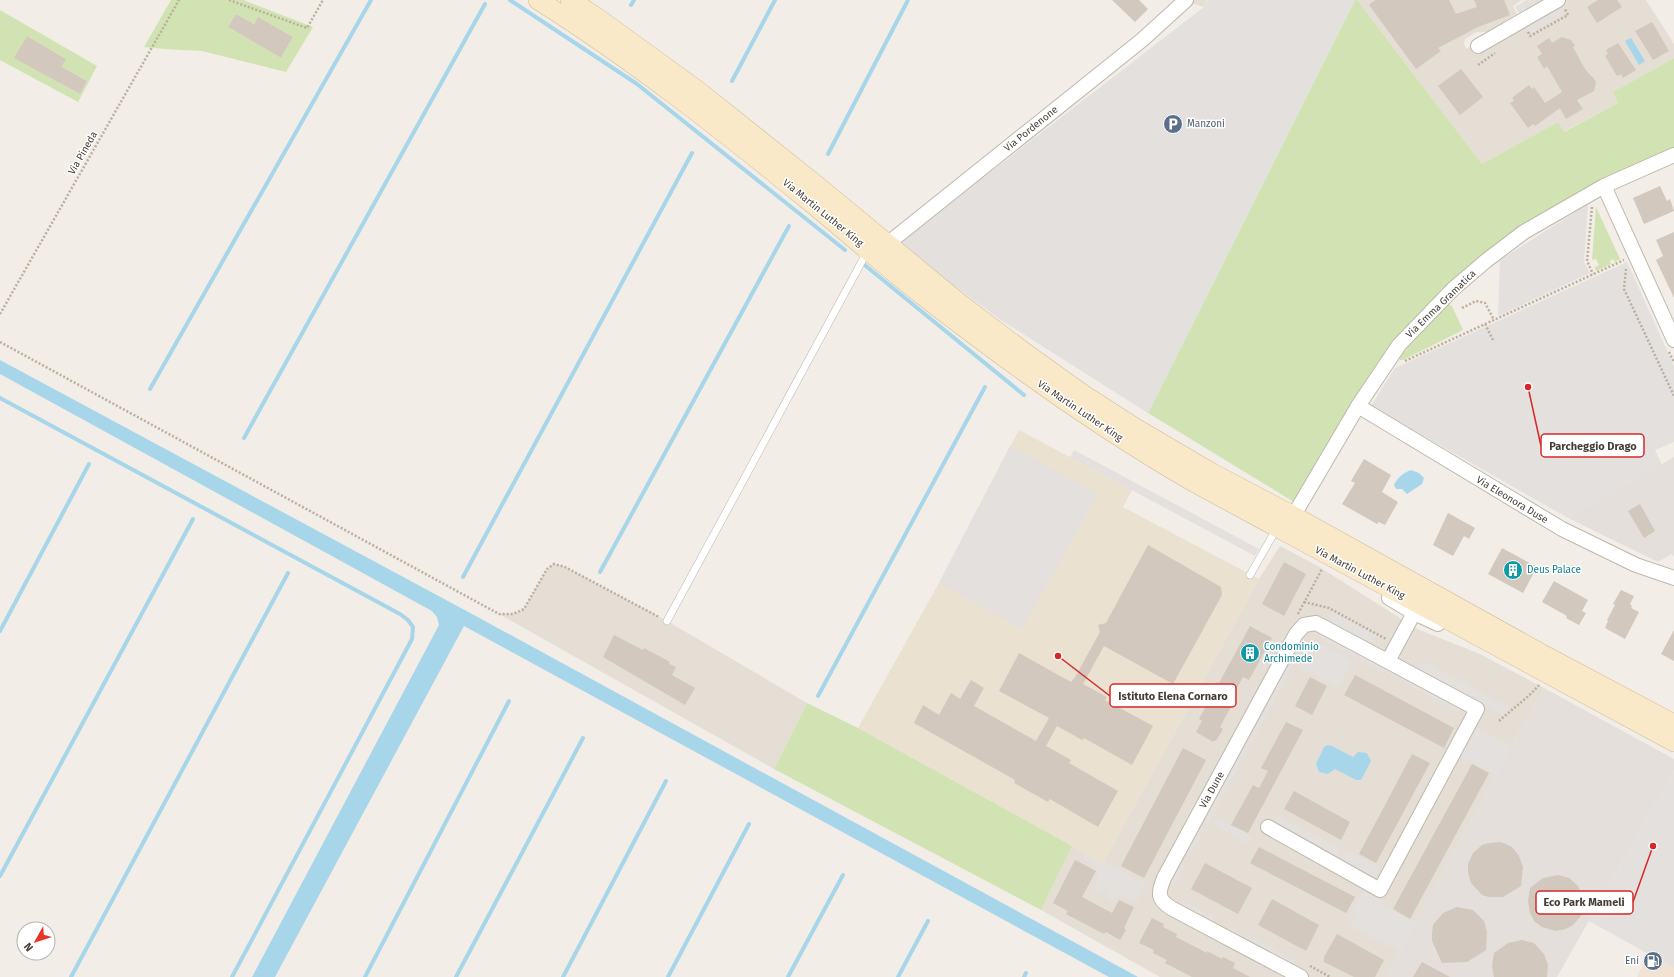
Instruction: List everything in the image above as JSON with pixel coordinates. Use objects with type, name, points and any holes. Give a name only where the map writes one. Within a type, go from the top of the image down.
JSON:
[{"type":"main road","name":"Via Martin Luther King","points":[[538,0],[593,35],[680,98],[785,181],[876,250],[980,320],[1084,395],[1137,429],[1212,473],[1290,514],[1537,652],[1674,724]]},
{"type":"main road","name":"Via Martin Luther King","points":[[570,0],[599,19],[697,90],[815,184],[876,250],[924,297],[1058,397],[1150,457],[1277,528],[1674,742]]},
{"type":"street","name":"Via Pordenone","points":[[876,250],[1142,40],[1186,0]]},
{"type":"street","points":[[1478,46],[1558,0]]},
{"type":"street","name":"Via Emma Gramatica","points":[[1277,528],[1298,508],[1358,406],[1399,345],[1453,289],[1487,260],[1524,232],[1604,186],[1674,155]]},
{"type":"street","points":[[1604,186],[1671,344]]},
{"type":"street","name":"Via Eleonora Duse","points":[[1358,406],[1562,529],[1636,565],[1674,578]]},
{"type":"street","points":[[1348,566],[1378,592],[1414,613],[1462,635],[1498,647]]},
{"type":"street","points":[[1388,661],[1414,613]]},
{"type":"street","name":"Via Dune","points":[[1268,827],[1380,890],[1477,709],[1316,623],[1304,625],[1299,629],[1164,878],[1160,889],[1161,900],[1171,908],[1305,972]]},
{"type":"lane","points":[[667,621],[876,250]]},
{"type":"lane","points":[[1250,575],[1277,528]]},
{"type":"path","name":"Via Pineda","points":[[0,314],[179,0]]},
{"type":"path","points":[[228,0],[306,28],[323,0]]},
{"type":"path","points":[[1593,274],[1587,261],[1594,203]]},
{"type":"path","points":[[1475,329],[1626,259],[1623,253]]},
{"type":"path","points":[[1627,271],[1624,289],[1674,396]]},
{"type":"path","points":[[1462,308],[1476,301],[1485,303],[1494,320]]},
{"type":"path","points":[[1485,324],[1492,340]]},
{"type":"path","points":[[0,342],[498,614],[513,614],[524,609],[546,569],[554,564],[565,567],[667,621]]},
{"type":"path","points":[[1671,344],[1674,362]]},
{"type":"path","points":[[1304,602],[1329,608],[1388,640]]},
{"type":"path","points":[[1499,721],[1514,706],[1530,696],[1542,682]]},
{"type":"path","points":[[1305,972],[1330,977]]},
{"type":"shaded area","points":[[1182,0],[1207,0],[1204,7]]},
{"type":"shaded area","name":"Manzoni","points":[[1208,0],[1355,0],[1148,413],[1001,320],[941,276],[900,242],[1204,7]]},
{"type":"shaded area","points":[[1357,0],[1522,0],[1513,6],[1517,14],[1487,32],[1477,32],[1465,39],[1464,43],[1466,49],[1556,0],[1646,0],[1674,44],[1674,58],[1613,92],[1618,103],[1563,132],[1558,122],[1482,164]]},
{"type":"shaded area","points":[[1526,0],[1542,0],[1519,13],[1515,7]]},
{"type":"shaded area","points":[[1560,6],[1565,14],[1531,34],[1526,26]]},
{"type":"shaded area","points":[[1588,204],[1584,262],[1590,273],[1498,316],[1500,260]]},
{"type":"shaded area","points":[[1627,262],[1674,366],[1674,442],[1655,450],[1662,465],[1568,518],[1371,406],[1395,368]]},
{"type":"shaded area","points":[[1019,430],[1132,490],[1123,507],[1259,579],[1103,863],[858,728],[939,583]]},
{"type":"shaded area","points":[[1010,446],[1098,494],[1022,629],[939,583]]},
{"type":"shaded area","points":[[1074,450],[1259,549],[1255,556],[1070,457]]},
{"type":"shaded area","points":[[1674,457],[1674,557],[1672,554],[1658,562],[1568,518]]},
{"type":"shaded area","points":[[1280,546],[1318,566],[1417,629],[1480,654],[1544,688],[1385,977],[1160,977],[1041,910],[1072,846],[1103,863],[1259,579]]},
{"type":"shaded area","points":[[554,564],[565,567],[667,621],[807,703],[774,769],[499,614],[513,614],[524,609],[547,569]]},
{"type":"shaded area","points":[[1332,611],[1375,635],[1370,643],[1327,620]]},
{"type":"shaded area","points":[[1322,634],[1400,676],[1398,679],[1320,638]]},
{"type":"shaded area","points":[[1313,640],[1353,661],[1338,688],[1298,666]]},
{"type":"shaded area","points":[[1294,653],[1298,655],[1279,691],[1275,689]]},
{"type":"shaded area","points":[[1422,661],[1510,708],[1506,716],[1418,669]]},
{"type":"shaded area","points":[[1407,679],[1460,708],[1458,712],[1405,683]]},
{"type":"shaded area","points":[[1544,688],[1674,759],[1674,771],[1557,977],[1385,977]]},
{"type":"shaded area","points":[[1271,695],[1276,697],[1209,822],[1205,820]]},
{"type":"shaded area","points":[[1475,728],[1512,747],[1497,776],[1460,756]]},
{"type":"shaded area","points":[[1674,771],[1674,968],[1589,921]]},
{"type":"shaded area","points":[[1277,815],[1340,849],[1335,858],[1272,824]]},
{"type":"shaded area","points":[[1217,818],[1252,837],[1248,844],[1214,825]]},
{"type":"shaded area","points":[[1200,828],[1204,830],[1189,856],[1186,855]]},
{"type":"shaded area","points":[[1346,850],[1379,868],[1373,879],[1341,861]]},
{"type":"shaded area","points":[[1086,854],[1103,863],[1104,861],[1146,884],[1136,902],[1119,893],[1114,901],[1105,896],[1109,888],[1106,886],[1102,895],[1094,890],[1098,882],[1096,881],[1098,878],[1096,867],[1083,859]]},
{"type":"shaded area","points":[[1181,863],[1185,865],[1174,885],[1171,883]]},
{"type":"shaded area","points":[[1362,890],[1382,901],[1380,903],[1416,922],[1399,951],[1351,927],[1356,916],[1351,913]]},
{"type":"shaded area","points":[[1183,901],[1214,917],[1212,921],[1181,905]]},
{"type":"shaded area","points":[[1247,935],[1296,961],[1293,965],[1245,939]]},
{"type":"shaded area","name":"Eni","points":[[1648,955],[1674,968],[1674,977],[1637,977]]},
{"type":"green space","points":[[171,0],[243,0],[313,27],[286,72],[202,51],[144,47]],"holes":[[[236,14],[254,24],[258,17],[293,37],[281,58],[228,27]]]},
{"type":"green space","points":[[1355,0],[1357,0],[1482,164],[1558,122],[1564,132],[1618,103],[1613,92],[1674,58],[1674,148],[1522,225],[1495,244],[1441,290],[1395,341],[1376,365],[1357,394],[1294,502],[1148,413]]},
{"type":"green space","points":[[0,10],[97,66],[78,102],[0,60]],"holes":[[[27,36],[66,59],[62,67],[87,81],[80,94],[15,58]]]},
{"type":"green space","points":[[1596,207],[1620,259],[1615,262],[1613,259],[1610,261],[1611,264],[1596,271],[1595,267],[1599,265],[1596,259],[1592,260]]},
{"type":"green space","points":[[1448,304],[1452,306],[1463,330],[1403,360],[1400,360],[1399,357]]},
{"type":"green space","points":[[807,703],[858,728],[1072,846],[1041,910],[774,769]]},
{"type":"water","points":[[1631,38],[1645,61],[1639,65],[1625,41]]},
{"type":"water","points":[[0,360],[472,614],[1138,977],[1109,977],[464,626],[275,977],[252,977],[439,625],[437,617],[432,611],[0,374]]},
{"type":"water","points":[[1411,470],[1419,473],[1424,478],[1422,484],[1407,494],[1402,489],[1396,489],[1394,485],[1401,476]]},
{"type":"water","points":[[1327,745],[1353,757],[1358,752],[1367,753],[1371,761],[1361,780],[1356,780],[1335,769],[1328,774],[1319,772],[1316,764],[1324,747]]},
{"type":"building","points":[[1112,0],[1139,0],[1148,9],[1135,22]]},
{"type":"building","points":[[1375,0],[1449,0],[1456,14],[1477,7],[1474,0],[1504,0],[1510,15],[1478,27],[1438,48],[1441,51],[1416,69],[1369,5]]},
{"type":"building","points":[[1598,0],[1617,0],[1622,7],[1597,23],[1587,7]]},
{"type":"building","points":[[236,14],[254,24],[258,17],[293,37],[281,58],[228,27]]},
{"type":"building","points":[[1652,22],[1669,51],[1653,60],[1635,31]]},
{"type":"building","points":[[27,36],[66,59],[62,67],[87,81],[80,94],[14,58]]},
{"type":"building","points":[[1562,37],[1571,40],[1575,46],[1573,47],[1585,69],[1596,82],[1594,91],[1577,100],[1583,109],[1566,119],[1560,108],[1535,126],[1533,124],[1528,128],[1510,103],[1514,101],[1512,98],[1529,85],[1532,89],[1534,87],[1545,103],[1562,92],[1547,66],[1544,69],[1537,57],[1542,54],[1537,46],[1549,38],[1552,43]]},
{"type":"building","points":[[1618,43],[1636,70],[1623,78],[1621,74],[1617,76],[1605,56],[1608,54],[1606,50]]},
{"type":"building","points":[[1461,69],[1483,97],[1460,115],[1438,86]]},
{"type":"building","points":[[1660,186],[1667,201],[1670,199],[1674,211],[1644,224],[1633,198]]},
{"type":"building","points":[[1674,232],[1674,298],[1656,260],[1663,256],[1656,240]]},
{"type":"building","points":[[1364,459],[1391,475],[1382,492],[1398,502],[1385,525],[1379,522],[1377,524],[1342,504],[1355,483],[1351,481]]},
{"type":"building","points":[[1640,504],[1655,531],[1644,538],[1628,511]]},
{"type":"building","points":[[1448,513],[1475,528],[1469,539],[1464,536],[1453,556],[1433,545]]},
{"type":"building","points":[[1148,545],[1221,587],[1222,595],[1173,684],[1104,646],[1083,684],[1107,697],[1105,700],[1153,726],[1132,765],[1084,738],[1082,740],[1057,726],[1046,746],[1071,760],[1069,763],[1118,791],[1098,827],[1050,799],[1048,802],[1014,783],[1015,780],[914,723],[923,705],[939,715],[951,693],[960,699],[971,680],[984,688],[974,706],[1036,741],[1049,718],[999,691],[1019,653],[1071,682],[1100,632],[1098,625],[1106,623]]},
{"type":"building","name":"Deus Palace","points":[[1502,548],[1537,567],[1523,593],[1488,574]]},
{"type":"building","name":"Condominio Archimede","points":[[1284,562],[1306,574],[1284,616],[1262,604]]},
{"type":"building","points":[[1554,581],[1588,600],[1582,611],[1586,613],[1579,625],[1566,618],[1567,616],[1542,602]]},
{"type":"building","points":[[1621,590],[1634,596],[1630,604],[1632,606],[1631,608],[1639,612],[1625,639],[1605,628],[1608,621],[1607,620],[1615,605],[1613,604]]},
{"type":"building","points":[[1250,626],[1272,638],[1249,680],[1243,677],[1233,695],[1236,696],[1231,704],[1232,705],[1220,727],[1223,729],[1216,741],[1214,740],[1213,742],[1196,732],[1202,721],[1199,719],[1211,697],[1209,696],[1217,682],[1219,683]]},
{"type":"building","points":[[1674,630],[1674,661],[1661,654]]},
{"type":"building","points":[[614,635],[643,650],[644,648],[670,662],[669,664],[676,667],[672,675],[695,688],[685,705],[603,657]]},
{"type":"building","points":[[1355,675],[1454,728],[1444,748],[1344,695]]},
{"type":"building","points":[[1310,677],[1327,686],[1312,715],[1295,706]]},
{"type":"building","points":[[1286,722],[1303,730],[1248,833],[1231,825],[1253,785],[1259,788],[1268,771],[1261,768]]},
{"type":"building","points":[[1183,748],[1206,760],[1144,878],[1121,866]]},
{"type":"building","points":[[1412,754],[1430,763],[1376,863],[1359,854]]},
{"type":"building","points":[[1472,764],[1489,773],[1410,919],[1393,909]]},
{"type":"building","points":[[1294,791],[1350,822],[1341,840],[1284,809]]},
{"type":"building","points":[[1501,842],[1512,847],[1519,856],[1523,867],[1521,886],[1503,897],[1489,897],[1482,895],[1471,883],[1468,872],[1468,864],[1473,853],[1482,845]]},
{"type":"building","points":[[1259,847],[1355,897],[1346,913],[1250,863]]},
{"type":"building","points":[[1075,860],[1096,871],[1082,897],[1112,913],[1119,900],[1134,907],[1124,928],[1126,930],[1120,940],[1106,932],[1104,934],[1066,914],[1068,911],[1053,903]]},
{"type":"building","points":[[1205,863],[1252,888],[1238,914],[1191,889]]},
{"type":"building","points":[[1558,875],[1569,878],[1578,886],[1583,896],[1584,905],[1581,916],[1573,925],[1566,929],[1556,931],[1542,927],[1535,922],[1530,913],[1528,901],[1530,888],[1543,878]]},
{"type":"building","points":[[1272,899],[1319,925],[1306,951],[1258,925]]},
{"type":"building","points":[[1457,907],[1473,910],[1484,921],[1487,932],[1486,950],[1467,962],[1442,963],[1432,941],[1433,925],[1443,913]]},
{"type":"building","points":[[1152,918],[1164,924],[1163,927],[1177,934],[1176,937],[1207,953],[1207,951],[1222,959],[1223,957],[1235,963],[1233,968],[1250,977],[1192,977],[1165,963],[1167,960],[1153,953],[1154,950],[1139,943]]},
{"type":"building","points":[[1337,934],[1384,960],[1375,977],[1354,977],[1324,962],[1324,957]]},
{"type":"building","points":[[1522,940],[1534,943],[1544,954],[1548,965],[1547,977],[1494,977],[1492,966],[1494,953],[1508,943]]},
{"type":"building","points":[[1422,962],[1450,977],[1413,977]]},
{"type":"waterway","points":[[150,389],[371,0]]},
{"type":"waterway","points":[[510,0],[637,84],[845,250]]},
{"type":"waterway","points":[[631,5],[634,0]]},
{"type":"waterway","points":[[732,81],[775,0]]},
{"type":"waterway","points":[[828,154],[908,0]]},
{"type":"waterway","points":[[244,438],[485,4]]},
{"type":"waterway","points":[[463,577],[692,153]]},
{"type":"waterway","points":[[600,572],[789,226]]},
{"type":"waterway","points":[[861,262],[1024,395]]},
{"type":"waterway","points":[[818,696],[985,387]]},
{"type":"waterway","points":[[0,398],[400,614],[408,620],[413,627],[412,639],[232,977]]},
{"type":"waterway","points":[[0,631],[89,464]]},
{"type":"waterway","points":[[0,876],[193,519]]},
{"type":"waterway","points":[[71,977],[288,573]]},
{"type":"waterway","points":[[365,977],[509,701]]},
{"type":"waterway","points":[[456,977],[583,738]]},
{"type":"waterway","points":[[563,977],[666,781]]},
{"type":"waterway","points":[[668,977],[749,824]]},
{"type":"waterway","points":[[788,977],[843,875]]},
{"type":"waterway","points":[[898,977],[928,921]]},
{"type":"waterway","points":[[1024,977],[1026,973]]},
{"type":"place","name":"Manzoni","points":[[1173,124]]},
{"type":"place","name":"Parcheggio Drago","points":[[1528,387]]},
{"type":"place","name":"Deus Palace","points":[[1513,570]]},
{"type":"place","name":"Condominio Archimede","points":[[1250,653]]},
{"type":"place","name":"Istituto Elena Cornaro","points":[[1058,656]]},
{"type":"place","name":"Eco Park Mameli","points":[[1653,846]]},
{"type":"place","name":"Eni","points":[[1653,961]]}]
